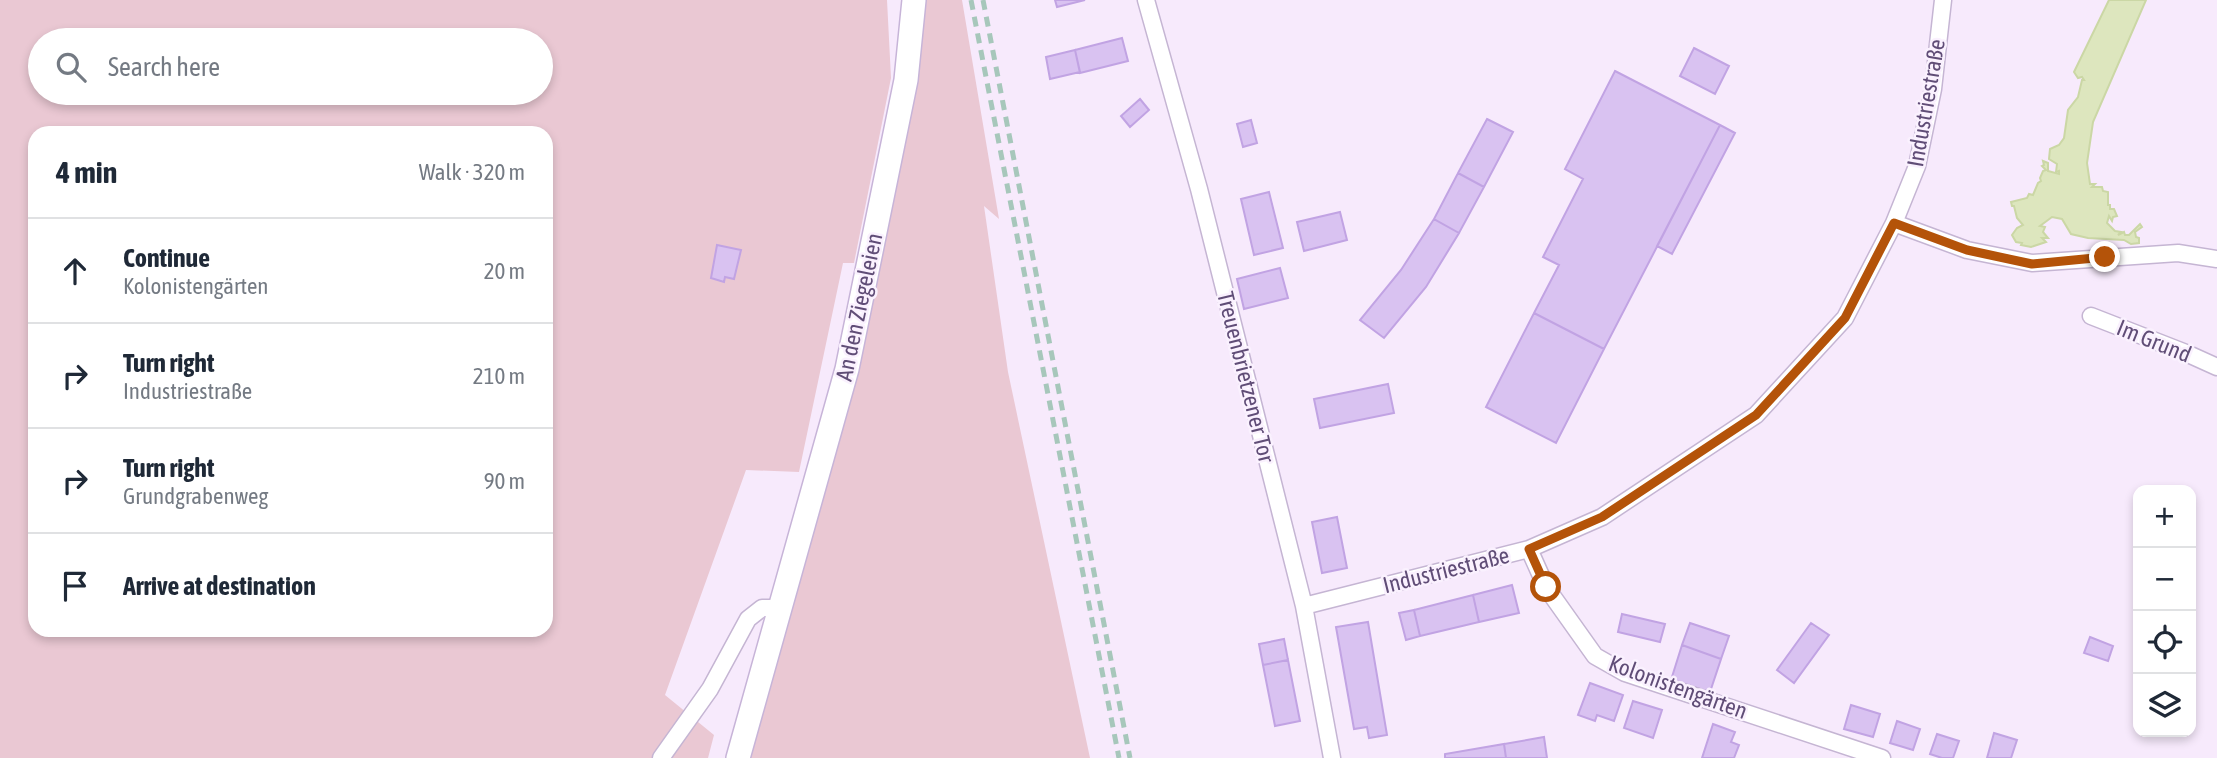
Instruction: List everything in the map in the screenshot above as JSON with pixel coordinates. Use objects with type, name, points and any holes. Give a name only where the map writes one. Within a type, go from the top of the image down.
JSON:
[{"type":"street","name":"An den Ziegeleien","points":[[738,758],[847,369],[906,80],[914,0]]},
{"type":"street","name":"Treuenbrietzener Tor","points":[[1146,0],[1199,189],[1304,606],[1332,758]]},
{"type":"street","name":"Industriestraße","points":[[1304,606],[1529,549],[1602,517],[1756,415],[1845,318],[1894,223],[1917,166],[1933,89],[1943,0]]},
{"type":"street","points":[[1894,223],[1967,250],[2032,264],[2178,253],[2217,259]]},
{"type":"street","name":"Im Grund","points":[[2091,316],[2217,367]]},
{"type":"street","name":"Kolonistengärten","points":[[1529,549],[1546,587],[1595,656],[1625,673],[1882,758]]},
{"type":"street","points":[[661,758],[710,689],[748,619],[762,608],[780,608]]},
{"type":"shaded area","points":[[0,0],[887,0],[891,78],[854,263],[843,263],[799,472],[746,470],[665,695],[714,735],[708,758],[0,758]]},
{"type":"shaded area","points":[[922,0],[962,0],[999,219],[984,206],[1008,372],[1090,758],[739,758],[830,469]]},
{"type":"shaded area","points":[[2109,0],[2146,0],[2093,122],[2087,163],[2090,184],[2095,184],[2092,187],[2102,187],[2103,191],[2108,192],[2108,205],[2110,209],[2114,209],[2117,216],[2113,217],[2112,221],[2109,216],[2107,223],[2115,231],[2121,232],[2118,235],[2124,232],[2129,235],[2140,224],[2142,227],[2135,232],[2139,243],[2071,234],[2062,219],[2052,217],[2040,226],[2045,227],[2043,232],[2048,238],[2042,238],[2046,242],[2031,247],[2021,245],[2012,235],[2023,225],[2011,202],[2027,198],[2029,194],[2033,195],[2043,171],[2046,170],[2042,166],[2043,161],[2048,163],[2048,171],[2059,174],[2059,171],[2056,172],[2057,164],[2049,159],[2050,149],[2059,145],[2064,138],[2068,110],[2078,97],[2084,80],[2082,77],[2078,78],[2074,72]]},
{"type":"building","points":[[1055,0],[1085,0],[1057,7]]},
{"type":"building","points":[[1122,38],[1128,61],[1080,73],[1075,50]]},
{"type":"building","points":[[1694,48],[1729,66],[1715,94],[1680,76]]},
{"type":"building","points":[[1075,50],[1080,72],[1050,79],[1046,57]]},
{"type":"building","points":[[1615,71],[1720,125],[1604,349],[1534,313],[1559,265],[1543,257],[1583,179],[1565,169]]},
{"type":"building","points":[[1140,99],[1149,110],[1130,127],[1121,116]]},
{"type":"building","points":[[1487,119],[1513,132],[1484,187],[1458,173]]},
{"type":"building","points":[[1251,120],[1257,143],[1243,147],[1237,124]]},
{"type":"building","points":[[1720,125],[1735,133],[1672,254],[1657,246]]},
{"type":"building","points":[[1458,173],[1484,187],[1459,233],[1434,219]]},
{"type":"building","points":[[1269,192],[1283,248],[1254,255],[1241,199]]},
{"type":"building","points":[[1340,212],[1347,240],[1304,251],[1297,222]]},
{"type":"building","points":[[1434,219],[1459,233],[1426,287],[1384,338],[1360,320],[1401,270]]},
{"type":"building","points":[[717,245],[741,250],[734,279],[725,277],[724,282],[711,278]]},
{"type":"building","points":[[1280,268],[1288,298],[1244,309],[1237,279]]},
{"type":"building","points":[[1534,313],[1604,349],[1556,443],[1486,407]]},
{"type":"building","points":[[1388,384],[1394,413],[1320,428],[1314,399]]},
{"type":"building","points":[[1337,517],[1347,568],[1322,573],[1312,522]]},
{"type":"building","points":[[1512,585],[1519,613],[1479,622],[1473,595]]},
{"type":"building","points":[[1473,595],[1479,622],[1420,636],[1414,610]]},
{"type":"building","points":[[1414,610],[1420,636],[1406,640],[1399,613]]},
{"type":"building","points":[[1622,614],[1665,624],[1660,642],[1618,632]]},
{"type":"building","points":[[1368,622],[1387,735],[1369,738],[1367,727],[1354,729],[1336,627]]},
{"type":"building","points":[[1690,623],[1729,636],[1721,659],[1682,645]]},
{"type":"building","points":[[1811,623],[1829,635],[1794,683],[1777,670]]},
{"type":"building","points":[[2090,637],[2113,646],[2108,661],[2084,653]]},
{"type":"building","points":[[1284,639],[1288,660],[1263,665],[1259,644]]},
{"type":"building","points":[[1682,645],[1721,659],[1710,692],[1671,680]]},
{"type":"building","points":[[1288,660],[1300,721],[1275,726],[1263,665]]},
{"type":"building","points":[[1590,683],[1623,695],[1614,721],[1597,715],[1595,721],[1578,715]]},
{"type":"building","points":[[1633,701],[1662,710],[1653,738],[1624,728]]},
{"type":"building","points":[[1851,705],[1880,714],[1873,737],[1844,729]]},
{"type":"building","points":[[1897,721],[1920,729],[1913,750],[1890,743]]},
{"type":"building","points":[[1713,724],[1735,732],[1731,742],[1739,745],[1734,758],[1702,758]]},
{"type":"building","points":[[1994,733],[2017,740],[2011,758],[1987,758]]},
{"type":"building","points":[[1937,734],[1959,741],[1953,758],[1930,754]]},
{"type":"building","points":[[1544,737],[1547,758],[1506,758],[1504,744]]},
{"type":"building","points":[[1504,744],[1506,758],[1445,758],[1445,754]]},
{"type":"railway","points":[[971,0],[1119,758]]},
{"type":"railway","points":[[983,0],[1130,758]]},
{"type":"route","points":[[1546,587],[1529,549],[1602,517],[1756,415],[1845,318],[1894,223],[1967,250],[2032,264],[2105,257]]}]
